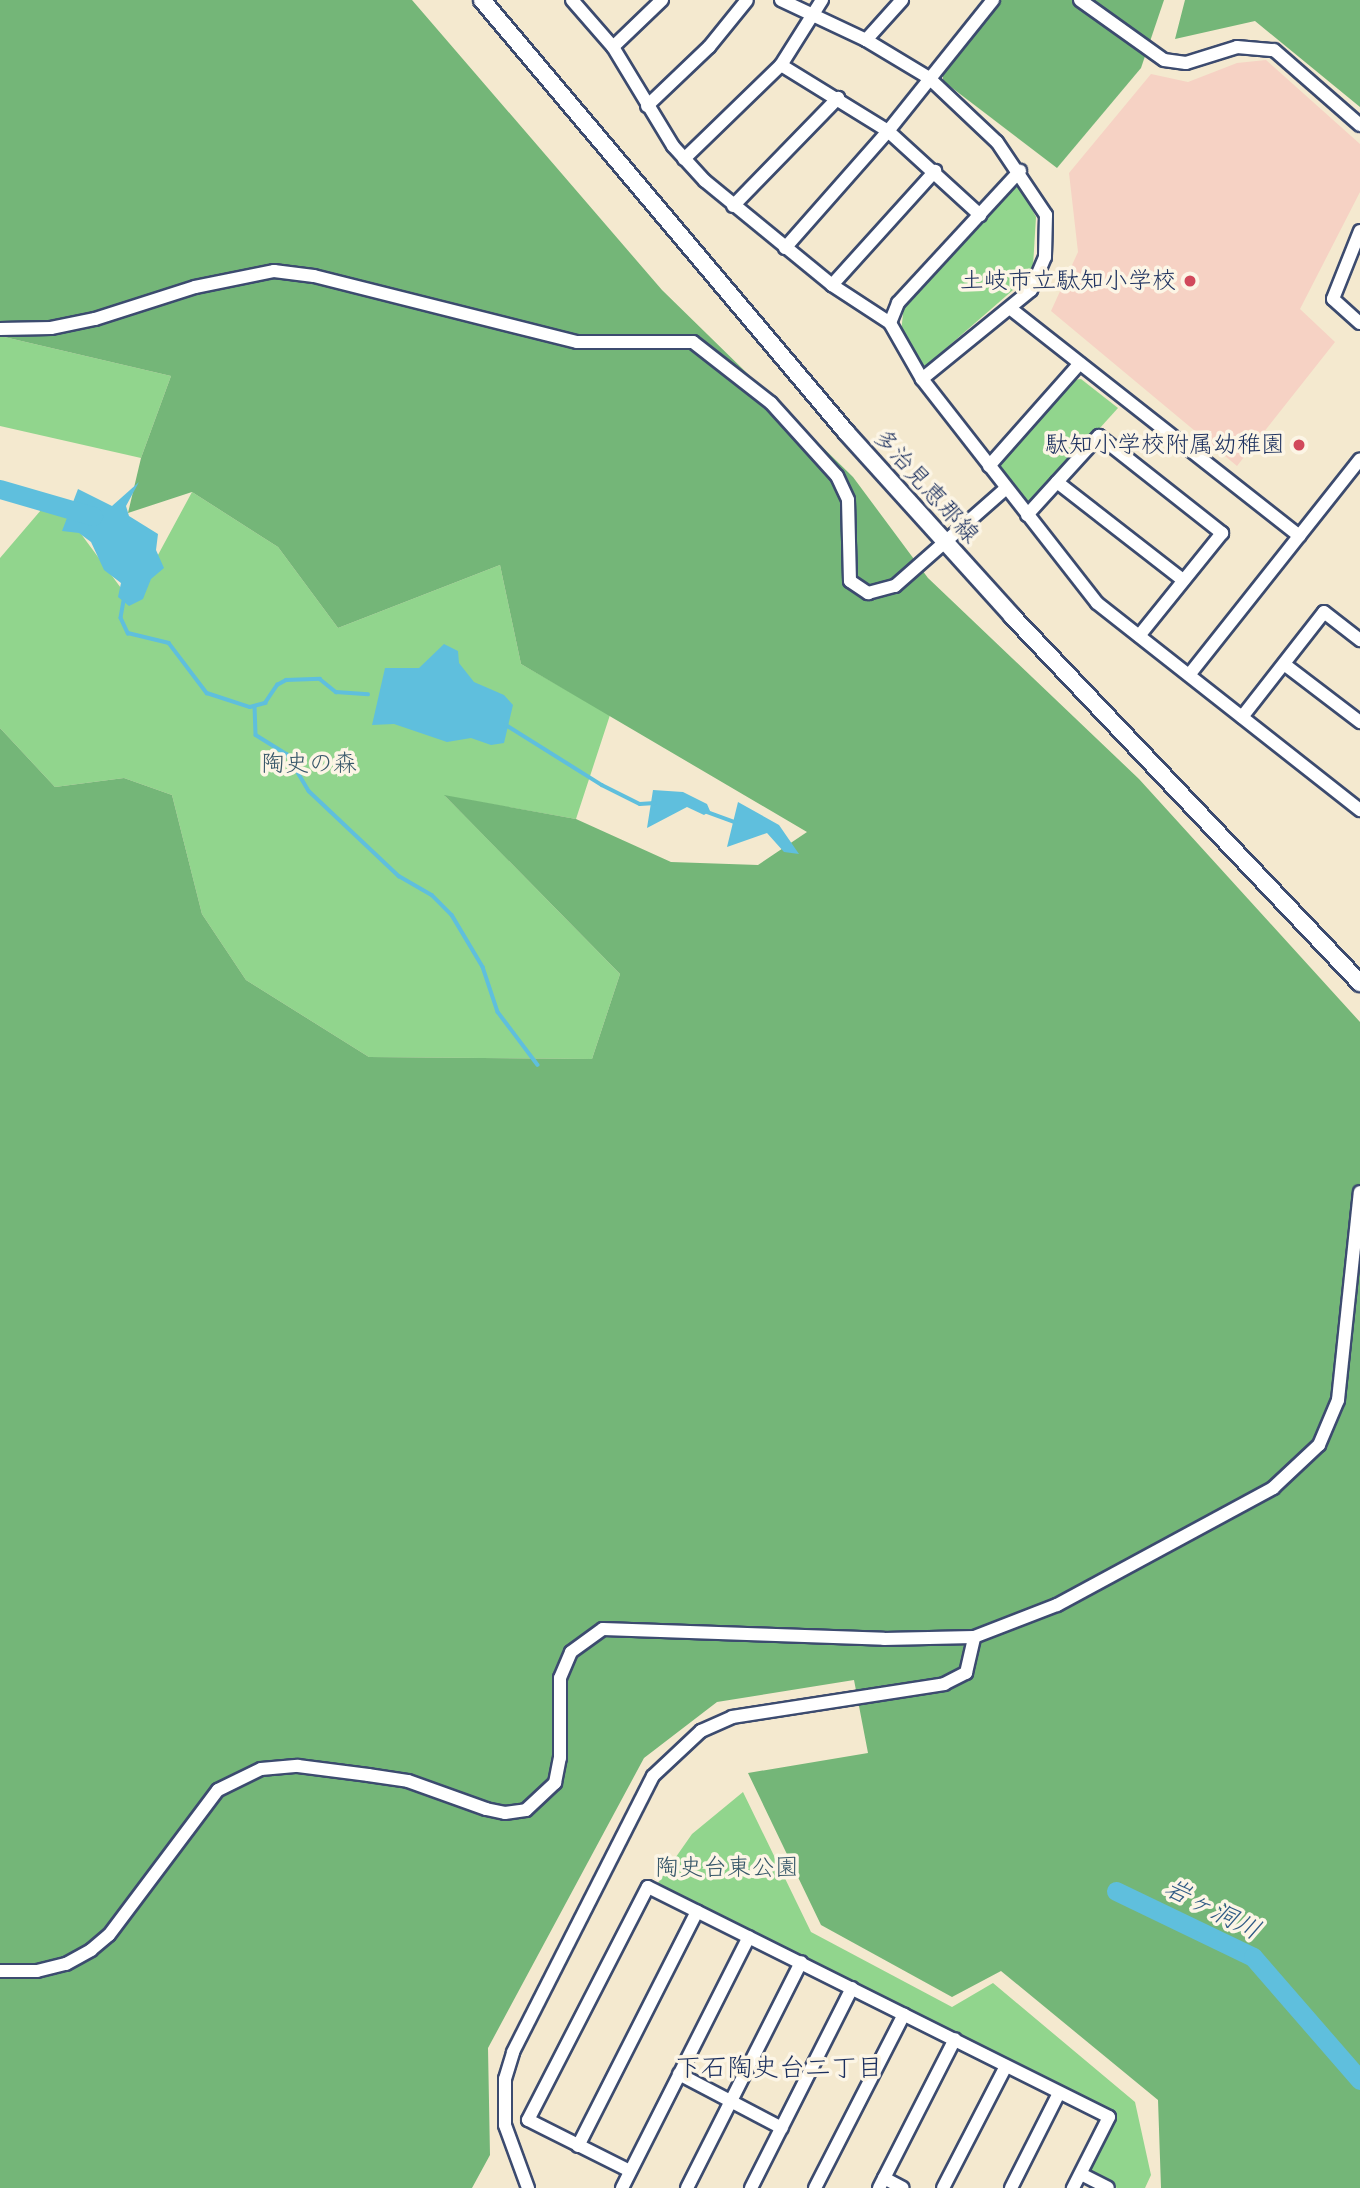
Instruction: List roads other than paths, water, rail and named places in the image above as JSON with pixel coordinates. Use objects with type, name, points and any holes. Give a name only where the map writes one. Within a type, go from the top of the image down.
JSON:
[{"type":"main road","name":"多治見恵那線","points":[[482,0],[737,306],[947,542],[1360,983]]},
{"type":"street","points":[[572,0],[613,47],[684,159],[733,206],[785,248],[832,285],[890,323],[922,379],[1097,603],[1360,810]]},
{"type":"street","points":[[613,47],[662,0]]},
{"type":"street","points":[[648,106],[709,47],[747,0]]},
{"type":"street","points":[[781,0],[866,40],[929,78],[967,111],[1020,171],[1046,215],[1047,237],[1041,271],[1031,290],[922,379]]},
{"type":"street","points":[[684,159],[780,65],[822,0]]},
{"type":"street","points":[[866,40],[902,0]]},
{"type":"street","points":[[785,248],[888,131],[993,0]]},
{"type":"street","points":[[1080,0],[1164,60],[1186,63],[1237,47],[1274,50],[1360,125]]},
{"type":"street","points":[[780,65],[888,131],[935,171],[980,215]]},
{"type":"street","points":[[733,206],[838,98]]},
{"type":"street","points":[[832,285],[935,171]]},
{"type":"street","points":[[890,323],[898,303],[1020,171]]},
{"type":"street","points":[[1360,231],[1333,299],[1360,323]]},
{"type":"street","points":[[0,329],[51,328],[95,319],[195,287],[274,271],[314,276],[587,343],[624,345],[673,338],[693,342],[771,403],[837,476],[848,499],[850,581],[857,589],[881,593],[895,586],[1006,488]]},
{"type":"street","points":[[1011,309],[1299,536]]},
{"type":"street","points":[[989,466],[1080,363]]},
{"type":"street","points":[[1027,515],[1099,436],[1222,533],[1139,636]]},
{"type":"street","points":[[1189,675],[1360,460]]},
{"type":"street","points":[[1057,482],[1183,580]]},
{"type":"street","points":[[1242,717],[1324,612],[1360,640]]},
{"type":"street","points":[[1284,664],[1360,722]]},
{"type":"street","points":[[0,1971],[37,1972],[66,1964],[91,1950],[109,1935],[218,1790],[261,1769],[298,1766],[368,1774],[408,1781],[495,1811],[526,1810],[555,1783],[560,1758],[560,1678],[571,1652],[603,1629],[884,1639],[974,1637],[1024,1621],[1125,1570],[1273,1488],[1303,1464],[1324,1434],[1338,1400],[1360,1192]]},
{"type":"street","points":[[528,2188],[505,2125],[505,2079],[513,2053],[653,1776],[694,1737],[732,1717],[944,1684],[966,1673],[974,1637]]},
{"type":"street","points":[[630,2171],[528,2120],[648,1888],[1109,2118],[1073,2188]]},
{"type":"street","points":[[578,2146],[697,1912]]},
{"type":"street","points":[[622,2188],[749,1937]]},
{"type":"street","points":[[687,2188],[801,1962]]},
{"type":"street","points":[[751,2188],[852,1988]]},
{"type":"street","points":[[815,2188],[904,2014]]},
{"type":"street","points":[[903,2188],[881,2183],[955,2039]]},
{"type":"street","points":[[943,2188],[1006,2066]]},
{"type":"street","points":[[679,2074],[782,2128]]},
{"type":"street","points":[[1011,2188],[1059,2093]]},
{"type":"street","points":[[1081,2174],[1108,2188]]},
{"type":"water","points":[[139,482],[126,506],[129,516],[158,534],[156,550],[164,568],[151,579],[143,599],[129,606],[118,597],[121,583],[104,570],[91,542],[79,533],[62,531],[78,489],[112,506]]},
{"type":"water","points":[[444,644],[458,651],[459,663],[474,682],[504,695],[513,705],[504,743],[491,745],[471,738],[447,742],[394,724],[372,725],[385,668],[419,668]]},
{"type":"water","points":[[653,790],[683,792],[707,804],[710,811],[704,815],[687,807],[647,828]]},
{"type":"water","points":[[738,802],[779,825],[799,854],[784,852],[767,833],[727,847]]},
{"type":"waterway","points":[[0,489],[93,516]]},
{"type":"waterway","points":[[124,601],[121,618],[128,633],[169,643],[207,693],[250,707],[265,703],[277,685],[286,680],[320,679],[336,692],[368,694]]},
{"type":"waterway","points":[[255,706],[256,735],[287,754],[309,791],[399,876],[432,895],[452,915],[483,967],[498,1012],[538,1065]]},
{"type":"waterway","points":[[506,725],[602,785],[640,804],[655,803]]},
{"type":"waterway","points":[[707,812],[735,822]]},
{"type":"waterway","name":"岩ヶ洞川","points":[[1116,1891],[1253,1957],[1360,2080]]},
{"type":"place","name":"土岐市立駄知小学校","points":[[1190,281]]},
{"type":"place","name":"駄知小学校附属幼稚園","points":[[1299,445]]},
{"type":"district","name":"下石陶史台二丁目","points":[[779,2069]]},
{"type":"park label","name":"陶史の森","points":[[309,764]]},
{"type":"park label","name":"陶史台東公園","points":[[727,1868]]}]
